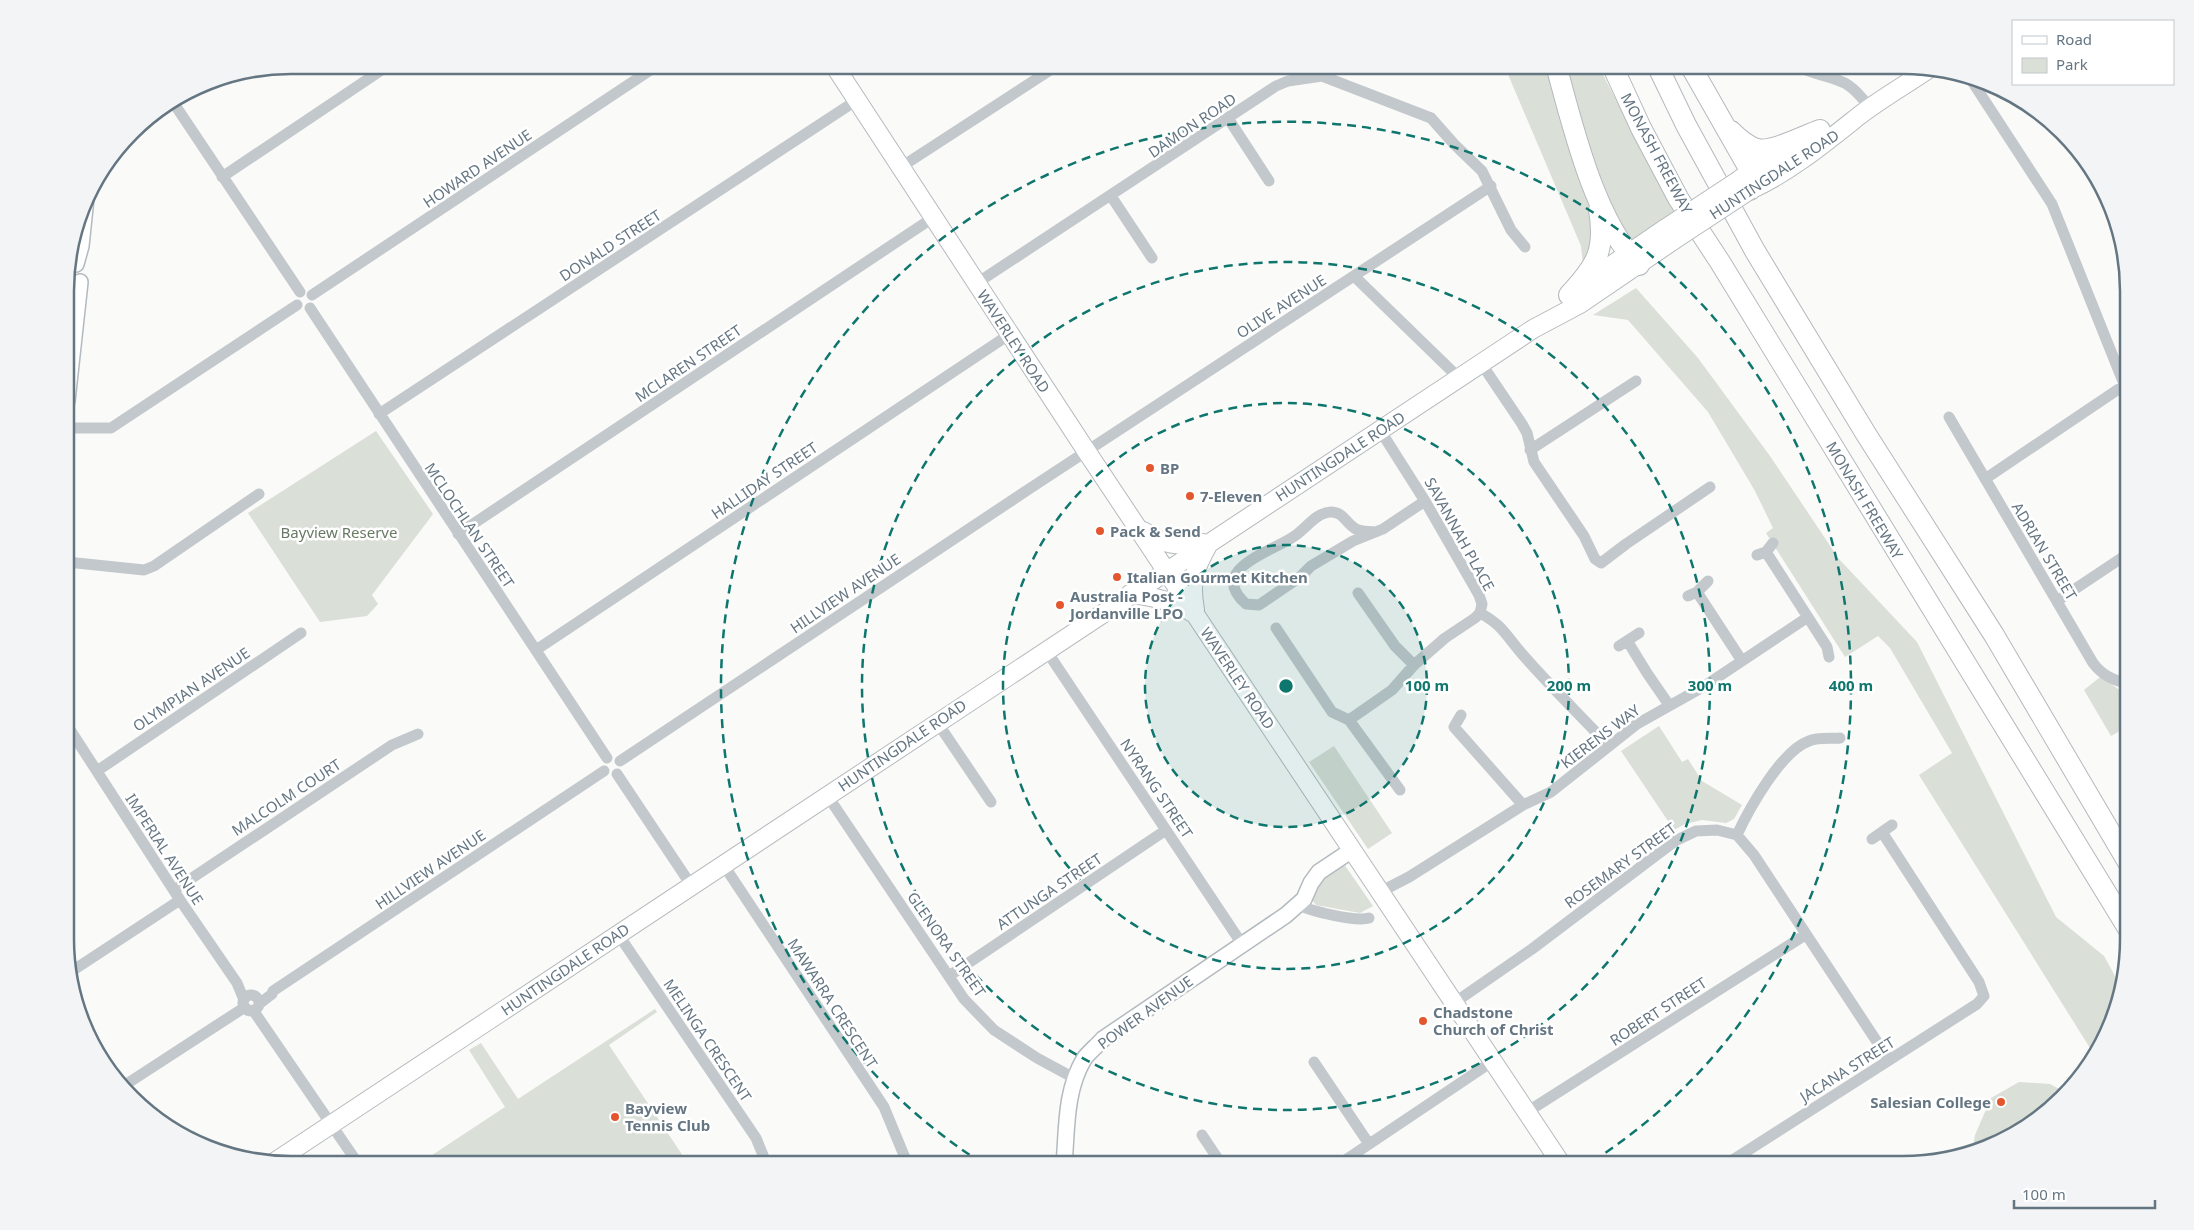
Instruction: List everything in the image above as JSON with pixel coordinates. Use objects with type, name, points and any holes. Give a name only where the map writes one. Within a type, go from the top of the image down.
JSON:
[{"type":"highway","points":[[1559,74],[1573,124],[1597,194],[1633,259]]},
{"type":"highway","name":"MONASH FREEWAY","points":[[1616,74],[1641,128],[1678,198],[1720,262],[2120,917]]},
{"type":"highway","points":[[1661,74],[1686,125],[1755,250],[1866,434],[1994,635],[2120,850]]},
{"type":"highway","points":[[1695,74],[1722,123],[1748,180]]},
{"type":"highway","points":[[1722,123],[1742,141],[1757,149],[1776,146],[1820,130]]},
{"type":"highway","points":[[1569,295],[1585,278],[1600,252],[1602,239],[1597,194]]},
{"type":"main road","name":"WAVERLEY ROAD","points":[[840,74],[1087,452],[1556,1156]]},
{"type":"main road","name":"HUNTINGDALE ROAD","points":[[1748,180],[1771,179],[1831,139],[1866,111],[1921,74]]},
{"type":"main road","name":"HUNTINGDALE ROAD","points":[[1533,330],[1569,295],[1633,259],[1820,130],[1866,111]]},
{"type":"main road","name":"HUNTINGDALE ROAD","points":[[284,1156],[1166,570],[1481,363],[1533,330],[1580,304],[1633,259]]},
{"type":"main road","points":[[1140,530],[1171,545],[1209,542]]},
{"type":"main road","points":[[1196,614],[1192,591],[1193,576],[1209,542]]},
{"type":"main road","points":[[1130,594],[1178,604],[1196,614]]},
{"type":"street","points":[[222,177],[376,74]]},
{"type":"street","name":"HOWARD AVENUE","points":[[312,295],[644,74]]},
{"type":"street","points":[[901,167],[1044,74]]},
{"type":"street","name":"DAMON ROAD","points":[[977,283],[1276,86],[1308,74]]},
{"type":"street","name":"DAMON ROAD","points":[[1329,74],[1431,118],[1445,135],[1482,171],[1511,230],[1525,246]]},
{"type":"street","points":[[1814,74],[1844,82],[1859,94],[1866,111]]},
{"type":"street","points":[[1975,86],[2052,204],[2120,368]]},
{"type":"street","name":"DONALD STREET","points":[[379,414],[857,100]]},
{"type":"street","points":[[176,107],[300,292]]},
{"type":"street","points":[[1228,118],[1269,181]]},
{"type":"street","name":"OLIVE AVENUE","points":[[1087,452],[1491,186]]},
{"type":"street","points":[[1111,196],[1152,258]]},
{"type":"street","name":"MCLAREN STREET","points":[[458,534],[934,217]]},
{"type":"street","points":[[77,252],[81,246],[83,228]]},
{"type":"street","points":[[74,281],[84,277],[83,270],[75,267]]},
{"type":"street","points":[[1354,276],[1459,378]]},
{"type":"street","points":[[306,291],[312,295],[314,301],[310,308],[304,310],[297,305],[295,299],[300,292],[306,291]]},
{"type":"street","points":[[74,294],[76,306],[74,327]]},
{"type":"street","points":[[74,428],[111,428],[297,305]]},
{"type":"street","name":"MCLOCHLAN STREET","points":[[310,308],[607,758]]},
{"type":"street","name":"HALLIDAY STREET","points":[[536,650],[1010,334]]},
{"type":"street","points":[[1481,363],[1522,424],[1529,440],[1534,462],[1584,536],[1596,559],[1601,563],[1710,487]]},
{"type":"street","points":[[1530,450],[1636,381]]},
{"type":"street","points":[[1985,479],[2120,387]]},
{"type":"street","name":"ADRIAN STREET","points":[[1949,417],[2100,672],[2120,682]]},
{"type":"street","name":"SAVANNAH PLACE","points":[[1349,720],[1392,690],[1414,665],[1480,613],[1482,604],[1425,501],[1380,430]]},
{"type":"street","name":"HILLVIEW AVENUE","points":[[620,761],[1087,452]]},
{"type":"street","points":[[74,563],[144,570],[154,566],[259,494]]},
{"type":"street","points":[[1375,532],[1353,527],[1338,513],[1330,512],[1323,514],[1293,538],[1267,550],[1241,568],[1233,580],[1233,590],[1246,604],[1259,605],[1300,577],[1311,566],[1352,541],[1375,532],[1425,501]]},
{"type":"street","points":[[1766,550],[1827,647],[1829,657]]},
{"type":"street","points":[[2057,601],[2120,558]]},
{"type":"street","points":[[1708,581],[1693,594],[1742,661]]},
{"type":"street","points":[[1358,593],[1395,646],[1414,665]]},
{"type":"street","points":[[1480,613],[1502,627],[1522,654],[1608,745]]},
{"type":"street","name":"KIERENS WAY","points":[[1382,895],[1400,888],[1409,877],[1522,805],[1551,792],[1578,772],[1608,745],[1637,724],[1704,687],[1808,617]]},
{"type":"street","points":[[1275,628],[1332,712],[1349,720],[1400,791]]},
{"type":"street","name":"OLYMPIAN AVENUE","points":[[97,771],[301,633]]},
{"type":"street","points":[[1640,633],[1624,644],[1669,705]]},
{"type":"street","name":"NYRANG STREET","points":[[1046,650],[1242,944]]},
{"type":"street","points":[[1461,715],[1454,727],[1522,805]]},
{"type":"street","points":[[937,722],[990,802]]},
{"type":"street","name":"MALCOLM COURT","points":[[174,890],[392,745],[418,734]]},
{"type":"street","name":"IMPERIAL AVENUE","points":[[74,736],[180,900],[267,1024],[266,1027],[353,1156]]},
{"type":"street","points":[[1840,738],[1809,741],[1787,757],[1771,776],[1737,835],[1754,855],[1889,1060]]},
{"type":"street","points":[[613,757],[620,761],[621,767],[617,774],[611,775],[604,771],[603,764],[607,758],[613,757]]},
{"type":"street","name":"HILLVIEW AVENUE","points":[[128,1083],[269,991],[273,991],[604,771]]},
{"type":"street","points":[[617,774],[692,885]]},
{"type":"street","name":"GLENORA STREET","points":[[827,796],[964,999],[994,1030],[1037,1058],[1074,1078]]},
{"type":"street","name":"JACANA STREET","points":[[1738,1156],[1977,1004],[1984,996],[1979,982],[1877,835],[1892,825]]},
{"type":"street","name":"ATTUNGA STREET","points":[[949,976],[1166,830]]},
{"type":"street","name":"ROSEMARY STREET","points":[[1454,1003],[1532,949],[1675,840],[1696,831],[1717,830],[1737,835]]},
{"type":"street","name":"POWER AVENUE","points":[[1065,1156],[1069,1105],[1074,1078],[1086,1057],[1103,1039],[1286,915],[1304,899],[1320,872],[1349,846]]},
{"type":"street","name":"MAWARRA CRESCENT","points":[[723,864],[884,1107],[904,1156]]},
{"type":"street","points":[[76,968],[180,900]]},
{"type":"street","points":[[1297,904],[1310,910],[1359,919],[1369,918]]},
{"type":"street","name":"MELINGA CRESCENT","points":[[618,934],[756,1138],[764,1156]]},
{"type":"street","name":"ROBERT STREET","points":[[1527,1112],[1806,935]]},
{"type":"street","points":[[1351,1156],[1493,1061]]},
{"type":"street","points":[[1314,1062],[1369,1144]]},
{"type":"street","points":[[1202,1135],[1216,1156]]},
{"type":"green space","points":[[1508,74],[1554,74],[1599,225],[1599,234],[1583,265],[1581,246]]},
{"type":"green space","points":[[1564,74],[1603,74],[1674,212],[1627,243],[1615,225]]},
{"type":"green space","points":[[1636,288],[1698,358],[1770,456],[1839,559],[1917,642],[2056,917],[2104,956],[2114,974],[2116,982],[2109,1009],[2091,1049],[1919,775],[1952,753],[1890,648],[1878,636],[1845,657],[1766,533],[1773,528],[1755,491],[1708,412],[1628,320],[1593,315]]},
{"type":"green space","name":"Bayview Reserve","points":[[376,431],[433,514],[372,595],[378,604],[367,616],[320,622],[248,513]]},
{"type":"green space","points":[[2100,677],[2120,690],[2120,731],[2111,736],[2084,690]]},
{"type":"green space","points":[[1659,726],[1682,762],[1688,759],[1702,781],[1742,805],[1734,819],[1726,823],[1702,820],[1685,824],[1674,830],[1621,751]]},
{"type":"green space","points":[[1334,746],[1392,833],[1368,849],[1309,762]]},
{"type":"green space","points":[[1344,864],[1373,906],[1360,913],[1316,905],[1311,899],[1316,881]]},
{"type":"green space","points":[[655,1009],[657,1012],[609,1045],[683,1156],[431,1156],[505,1107],[469,1050],[481,1043],[518,1099]]},
{"type":"green space","points":[[2019,1082],[2050,1084],[2060,1089],[2036,1112],[2024,1120],[2000,1134],[1973,1145],[1975,1135],[1991,1098]]},
{"type":"place","name":"BP","points":[[1150,468]]},
{"type":"place","name":"7-Eleven","points":[[1190,496]]},
{"type":"place","name":"Pack & Send","points":[[1100,531]]},
{"type":"place","name":"Italian Gourmet Kitchen","points":[[1117,577]]},
{"type":"place","name":"Australia Post - Jordanville LPO","points":[[1060,605]]},
{"type":"place","name":"Chadstone Church of Christ","points":[[1423,1021]]},
{"type":"place","name":"Salesian College","points":[[2001,1102]]},
{"type":"place","name":"Bayview Tennis Club","points":[[615,1117]]}]
